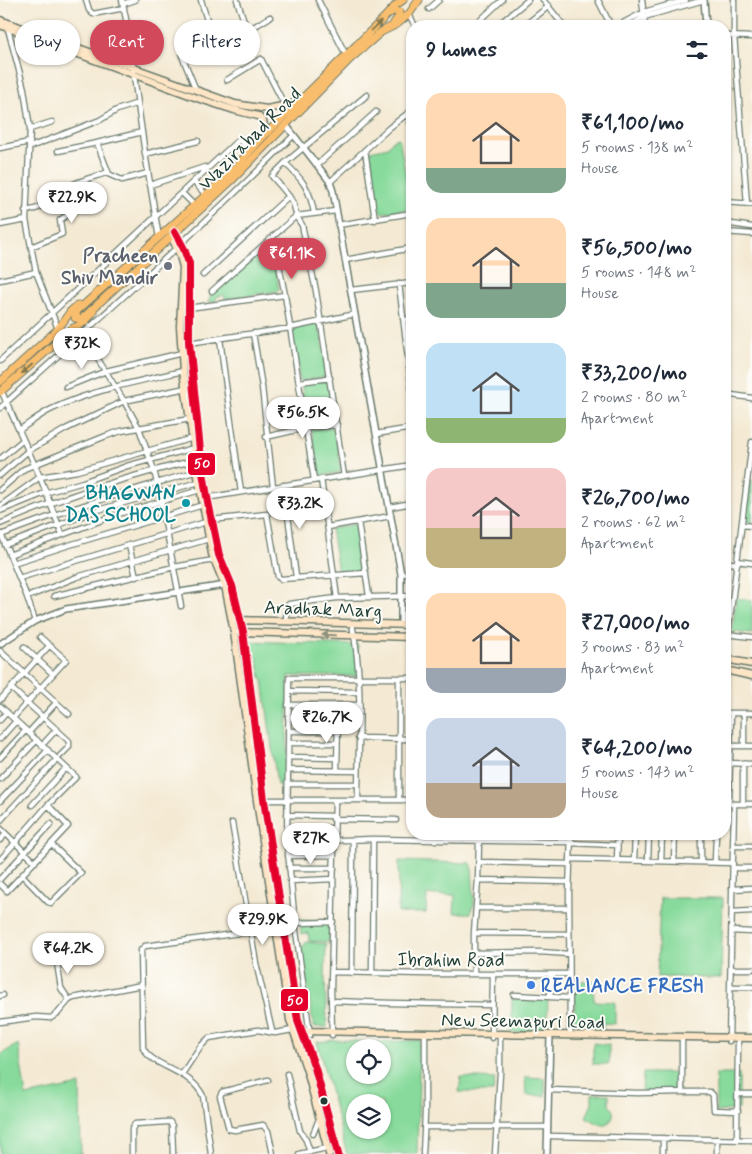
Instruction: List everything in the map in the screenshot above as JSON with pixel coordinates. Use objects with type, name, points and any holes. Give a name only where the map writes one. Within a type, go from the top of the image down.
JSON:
[{"type":"highway","name":"Wazirabad Road","points":[[0,391],[73,328],[80,330],[88,320],[98,298],[226,176],[297,103],[403,0]]},
{"type":"highway","name":"Wazirabad Road","points":[[0,382],[58,329],[78,304],[98,298],[173,234],[231,181],[350,59],[382,32],[397,24],[409,14],[419,0]]},
{"type":"highway","points":[[388,14],[394,11],[400,14],[390,27]]},
{"type":"main road","points":[[0,20],[9,26]]},
{"type":"main road","points":[[0,25],[9,26],[76,50],[234,110],[258,116],[264,124],[263,137]]},
{"type":"main road","points":[[134,72],[256,109],[267,110],[297,103]]},
{"type":"main road","points":[[173,234],[189,262],[188,308],[185,343],[182,353],[200,490],[204,498],[203,505],[209,521],[209,539],[214,560],[228,585],[260,801],[298,1021],[306,1033],[338,1154]]},
{"type":"main road","points":[[179,247],[183,267],[180,326],[185,343],[201,460],[204,498],[242,632],[260,801],[290,1020],[308,1074],[328,1151]]},
{"type":"main road","name":"Aradhak Marg","points":[[232,620],[406,625]]},
{"type":"main road","name":"Aradhak Marg","points":[[234,632],[406,637]]},
{"type":"main road","points":[[731,660],[752,664]]},
{"type":"main road","points":[[731,671],[752,676]]},
{"type":"main road","name":"New Seemapuri Road","points":[[293,1032],[752,1040]]},
{"type":"main road","name":"New Seemapuri Road","points":[[492,1036],[500,1038],[570,1036],[752,1040]]},
{"type":"street","points":[[86,0],[88,10],[93,14],[135,0]]},
{"type":"street","points":[[201,0],[208,20]]},
{"type":"street","points":[[237,0],[244,20]]},
{"type":"street","points":[[318,0],[346,55]]},
{"type":"street","points":[[429,9],[439,0]]},
{"type":"street","points":[[480,20],[502,0]]},
{"type":"street","points":[[506,20],[528,0]]},
{"type":"street","points":[[543,0],[558,20]]},
{"type":"street","points":[[598,0],[608,20]]},
{"type":"street","points":[[642,0],[644,20]]},
{"type":"street","points":[[630,20],[668,3],[686,0]]},
{"type":"street","points":[[637,20],[644,14],[704,0],[706,20]]},
{"type":"street","points":[[731,202],[749,204],[734,36],[734,0]]},
{"type":"street","points":[[123,4],[159,238]]},
{"type":"street","points":[[532,20],[549,6]]},
{"type":"street","points":[[409,14],[412,20]]},
{"type":"street","points":[[260,23],[270,17]]},
{"type":"street","points":[[9,26],[24,89],[30,129],[26,220],[36,272],[58,329]]},
{"type":"street","points":[[734,36],[752,37]]},
{"type":"street","points":[[227,80],[261,59],[285,106]]},
{"type":"street","points":[[186,65],[197,92]]},
{"type":"street","points":[[344,476],[316,291],[302,225],[296,216],[294,205],[289,196],[272,176],[367,95]]},
{"type":"street","points":[[0,148],[30,145],[100,120],[117,110],[138,103]]},
{"type":"street","points":[[317,165],[376,112]]},
{"type":"street","points":[[330,182],[406,115]]},
{"type":"street","points":[[30,129],[52,122]]},
{"type":"street","points":[[286,124],[330,182],[401,574],[401,625]]},
{"type":"street","points":[[58,150],[142,132]]},
{"type":"street","points":[[0,408],[80,330],[179,247],[294,136]]},
{"type":"street","points":[[0,361],[235,143],[240,140],[249,151]]},
{"type":"street","points":[[145,154],[198,141]]},
{"type":"street","points":[[97,143],[109,174]]},
{"type":"street","points":[[365,150],[375,220]]},
{"type":"street","points":[[285,163],[306,186],[311,196],[314,213]]},
{"type":"street","points":[[150,185],[205,167]]},
{"type":"street","points":[[25,211],[40,207],[68,187],[106,173],[122,180],[148,173]]},
{"type":"street","points":[[31,247],[62,234],[60,220],[88,199],[85,181]]},
{"type":"street","points":[[194,182],[206,195]]},
{"type":"street","points":[[182,192],[194,205]]},
{"type":"street","points":[[203,275],[289,196]]},
{"type":"street","points":[[212,291],[296,216],[336,211]]},
{"type":"street","points":[[338,225],[406,214]]},
{"type":"street","points":[[0,226],[26,220]]},
{"type":"street","points":[[731,225],[752,227]]},
{"type":"street","points":[[731,232],[752,234]]},
{"type":"street","points":[[273,236],[285,295],[314,480]]},
{"type":"street","points":[[345,260],[406,249]]},
{"type":"street","points":[[0,280],[36,272]]},
{"type":"street","points":[[350,290],[406,283]]},
{"type":"street","points":[[398,284],[406,331]]},
{"type":"street","points":[[188,308],[285,295]]},
{"type":"street","points":[[185,343],[290,328],[355,314]]},
{"type":"street","points":[[80,330],[139,428],[154,470],[181,606]]},
{"type":"street","points":[[253,333],[262,387],[273,487]]},
{"type":"street","points":[[220,338],[241,492]]},
{"type":"street","points":[[66,387],[106,371],[182,353]]},
{"type":"street","points":[[19,430],[50,410],[116,387],[183,371]]},
{"type":"street","points":[[299,382],[330,378]]},
{"type":"street","points":[[0,475],[28,451],[66,429],[124,401],[186,388]]},
{"type":"street","points":[[0,391],[7,402],[40,478],[62,534]]},
{"type":"street","points":[[731,395],[752,398]]},
{"type":"street","points":[[0,490],[20,472],[106,436],[190,419]]},
{"type":"street","points":[[266,436],[305,428],[337,425]]},
{"type":"street","points":[[376,434],[406,429]]},
{"type":"street","points":[[0,506],[40,478],[77,471],[193,438]]},
{"type":"street","points":[[0,459],[23,440]]},
{"type":"street","points":[[731,605],[750,477],[752,442]]},
{"type":"street","points":[[0,511],[45,493],[194,448]]},
{"type":"street","points":[[0,524],[119,479],[196,460]]},
{"type":"street","points":[[204,498],[406,466]]},
{"type":"street","points":[[35,621],[27,597],[0,534],[54,514],[197,471]]},
{"type":"street","points":[[321,479],[337,598]]},
{"type":"street","points":[[5,545],[58,524],[159,492],[199,482]]},
{"type":"street","points":[[284,485],[296,577]]},
{"type":"street","points":[[9,555],[118,514],[200,490]]},
{"type":"street","points":[[390,508],[406,504]]},
{"type":"street","points":[[13,564],[203,505]]},
{"type":"street","points":[[19,578],[209,521],[267,514],[278,577],[281,579],[366,573]]},
{"type":"street","points":[[328,527],[391,516]]},
{"type":"street","points":[[358,522],[369,596]]},
{"type":"street","points":[[742,525],[752,526]]},
{"type":"street","points":[[27,597],[77,577],[209,539]]},
{"type":"street","points":[[129,545],[136,577]]},
{"type":"street","points":[[54,596],[174,567],[214,560]]},
{"type":"street","points":[[731,562],[752,563]]},
{"type":"street","points":[[401,574],[406,574]]},
{"type":"street","points":[[0,644],[35,621],[66,609],[228,585]]},
{"type":"street","points":[[286,622],[289,604],[337,598],[406,596]]},
{"type":"street","points":[[352,624],[355,635],[358,677],[358,800]]},
{"type":"street","points":[[731,634],[752,637]]},
{"type":"street","points":[[0,739],[27,702],[66,660],[40,636]]},
{"type":"street","points":[[0,700],[50,646]]},
{"type":"street","points":[[24,647],[53,674]]},
{"type":"street","points":[[0,651],[69,714]]},
{"type":"street","points":[[306,1033],[288,868],[289,678],[406,678]]},
{"type":"street","points":[[399,678],[399,800]]},
{"type":"street","points":[[0,821],[59,758],[70,743],[12,688]]},
{"type":"street","points":[[289,691],[358,692]]},
{"type":"street","points":[[0,758],[56,703]]},
{"type":"street","points":[[288,705],[358,705]]},
{"type":"street","points":[[0,706],[59,758],[76,777],[0,860]]},
{"type":"street","points":[[0,720],[7,712]]},
{"type":"street","points":[[731,713],[752,713]]},
{"type":"street","points":[[744,713],[744,746]]},
{"type":"street","points":[[288,717],[358,718]]},
{"type":"street","points":[[337,771],[338,718]]},
{"type":"street","points":[[46,742],[57,729]]},
{"type":"street","points":[[288,731],[337,731]]},
{"type":"street","points":[[358,738],[406,739]]},
{"type":"street","points":[[0,779],[37,740]]},
{"type":"street","points":[[288,743],[337,743]]},
{"type":"street","points":[[731,746],[752,746]]},
{"type":"street","points":[[0,802],[48,750]]},
{"type":"street","points":[[288,757],[337,758]]},
{"type":"street","points":[[731,763],[752,764]]},
{"type":"street","points":[[743,764],[743,804]]},
{"type":"street","points":[[32,805],[66,768]]},
{"type":"street","points":[[288,770],[358,772]]},
{"type":"street","points":[[288,784],[358,784]]},
{"type":"street","points":[[332,1034],[333,817],[335,800]]},
{"type":"street","points":[[260,801],[406,800]]},
{"type":"street","points":[[731,804],[752,804]]},
{"type":"street","points":[[0,884],[7,891],[68,826],[48,806]]},
{"type":"street","points":[[287,815],[396,820]]},
{"type":"street","points":[[232,823],[250,931],[272,1031]]},
{"type":"street","points":[[0,879],[52,824]]},
{"type":"street","points":[[729,1040],[733,865],[731,825]]},
{"type":"street","points":[[0,828],[34,862]]},
{"type":"street","points":[[288,829],[334,828]]},
{"type":"street","points":[[0,840],[6,834]]},
{"type":"street","points":[[287,842],[373,839],[406,840]]},
{"type":"street","points":[[372,973],[373,839]]},
{"type":"street","points":[[352,973],[353,840]]},
{"type":"street","points":[[408,840],[617,845]]},
{"type":"street","points":[[570,840],[570,1036]]},
{"type":"street","points":[[617,840],[617,860]]},
{"type":"street","points":[[634,860],[635,840]]},
{"type":"street","points":[[648,861],[649,840]]},
{"type":"street","points":[[661,861],[662,840]]},
{"type":"street","points":[[674,862],[675,840]]},
{"type":"street","points":[[701,840],[701,862]]},
{"type":"street","points":[[715,862],[716,840]]},
{"type":"street","points":[[474,974],[474,934],[479,842]]},
{"type":"street","points":[[22,875],[48,902],[52,903],[81,873],[51,844]]},
{"type":"street","points":[[733,846],[752,846]]},
{"type":"street","points":[[288,856],[334,855]]},
{"type":"street","points":[[479,862],[634,860],[715,862],[752,868]]},
{"type":"street","points":[[288,868],[334,868]]},
{"type":"street","points":[[290,881],[333,879]]},
{"type":"street","points":[[478,880],[569,882]]},
{"type":"street","points":[[732,889],[752,888]]},
{"type":"street","points":[[476,908],[569,908]]},
{"type":"street","points":[[732,912],[752,911]]},
{"type":"street","points":[[295,923],[333,922]]},
{"type":"street","points":[[211,1154],[203,1096],[199,1089],[182,1074],[148,1055],[143,1048],[141,953],[145,946],[276,928]]},
{"type":"street","points":[[732,931],[752,932]]},
{"type":"street","points":[[474,934],[569,934]]},
{"type":"street","points":[[474,953],[540,952],[569,954]]},
{"type":"street","points":[[56,956],[61,988],[69,1000]]},
{"type":"street","points":[[731,969],[752,969]]},
{"type":"street","name":"Ibrahim Road","points":[[332,972],[569,974]]},
{"type":"street","points":[[492,1036],[493,974]]},
{"type":"street","points":[[550,974],[550,997]]},
{"type":"street","points":[[0,1022],[36,1017],[51,1018],[69,1000],[81,996],[142,985]]},
{"type":"street","points":[[730,987],[752,987]]},
{"type":"street","points":[[514,995],[569,998]]},
{"type":"street","points":[[332,1001],[390,1004],[492,1004]]},
{"type":"street","points":[[182,1074],[200,1047],[210,1038],[258,1030],[293,1032]]},
{"type":"street","points":[[422,1154],[425,1035]]},
{"type":"street","points":[[547,1154],[550,1037]]},
{"type":"street","points":[[495,1154],[500,1073],[500,1038]]},
{"type":"street","points":[[682,1040],[682,1092]]},
{"type":"street","points":[[737,1140],[738,1041]]},
{"type":"street","points":[[287,1074],[300,1131],[306,1140],[310,1152]]},
{"type":"street","points":[[268,1080],[222,1092],[220,1096],[229,1129],[265,1126],[268,1131],[273,1154]]},
{"type":"street","points":[[549,1090],[638,1093],[710,1092],[713,1095],[714,1110],[738,1111]]},
{"type":"street","points":[[738,1094],[752,1094]]},
{"type":"street","points":[[313,1134],[320,1118]]},
{"type":"street","points":[[132,1154],[132,1129],[135,1124],[170,1122],[172,1126],[173,1154]]},
{"type":"street","points":[[424,1127],[548,1127]]},
{"type":"street","points":[[548,1136],[752,1140]]},
{"type":"street","points":[[663,1138],[663,1154]]},
{"type":"street","points":[[717,1139],[717,1154]]},
{"type":"street","points":[[299,1154],[328,1151]]},
{"type":"green space","points":[[399,138],[406,176],[406,210],[381,213],[375,198],[379,198],[378,195],[374,194],[370,151],[388,147],[393,140]]},
{"type":"green space","points":[[263,249],[275,259],[279,291],[225,299],[224,295],[216,297],[216,301],[208,302],[211,294]]},
{"type":"green space","points":[[319,322],[328,376],[300,381],[290,329]]},
{"type":"green space","points":[[328,380],[335,423],[308,425],[301,383]]},
{"type":"green space","points":[[335,427],[341,472],[319,476],[312,429]]},
{"type":"green space","points":[[749,480],[752,480],[752,523],[743,522]]},
{"type":"green space","points":[[356,524],[362,572],[338,572],[331,529]]},
{"type":"green space","points":[[736,598],[752,600],[752,634],[732,632]]},
{"type":"green space","points":[[247,641],[358,645],[357,676],[289,676],[286,783],[284,782],[283,786],[277,785],[263,680],[257,657],[250,656]]},
{"type":"green space","points":[[399,861],[470,863],[472,865],[474,903],[471,913],[454,913],[455,895],[427,895],[426,913],[398,913]]},
{"type":"green space","points":[[660,898],[723,898],[721,978],[657,977]]},
{"type":"green space","points":[[300,920],[330,921],[329,942],[309,941],[308,933],[301,934]]},
{"type":"green space","points":[[306,942],[326,944],[327,1027],[314,1027],[300,946],[304,946]]},
{"type":"green space","points":[[575,981],[593,981],[594,1001],[615,1002],[615,1024],[603,1023],[603,1033],[574,1033]]},
{"type":"green space","points":[[512,999],[548,999],[547,1032],[511,1033]]},
{"type":"green space","points":[[346,1040],[346,1084],[391,1084],[391,1042],[420,1040],[417,1154],[347,1154],[317,1042]]},
{"type":"green space","points":[[593,1043],[609,1045],[609,1064],[593,1064]]},
{"type":"green space","points":[[18,1044],[26,1096],[80,1085],[81,1154],[0,1154],[0,1055]]},
{"type":"green space","points":[[643,1073],[677,1073],[678,1092],[642,1092]]},
{"type":"green space","points":[[716,1074],[739,1074],[739,1109],[716,1112]]},
{"type":"green space","points":[[461,1077],[495,1079],[493,1092],[459,1092]]},
{"type":"green space","points":[[525,1077],[545,1078],[545,1096],[526,1095]]},
{"type":"green space","points":[[592,1094],[609,1094],[609,1105],[613,1110],[613,1116],[608,1123],[600,1124],[586,1117],[592,1104]]},
{"type":"transit line","name":"50","points":[[175,232],[189,263],[189,342],[201,460],[219,555],[232,586],[243,632],[264,800],[298,1021],[315,1068],[338,1154]]},
{"type":"place","name":"Pracheen Shiv Mandir","points":[[168,266]]},
{"type":"place","name":"BHAGWAN DAS SCHOOL","points":[[186,503]]},
{"type":"place","name":"REALIANCE FRESH","points":[[531,985]]}]
